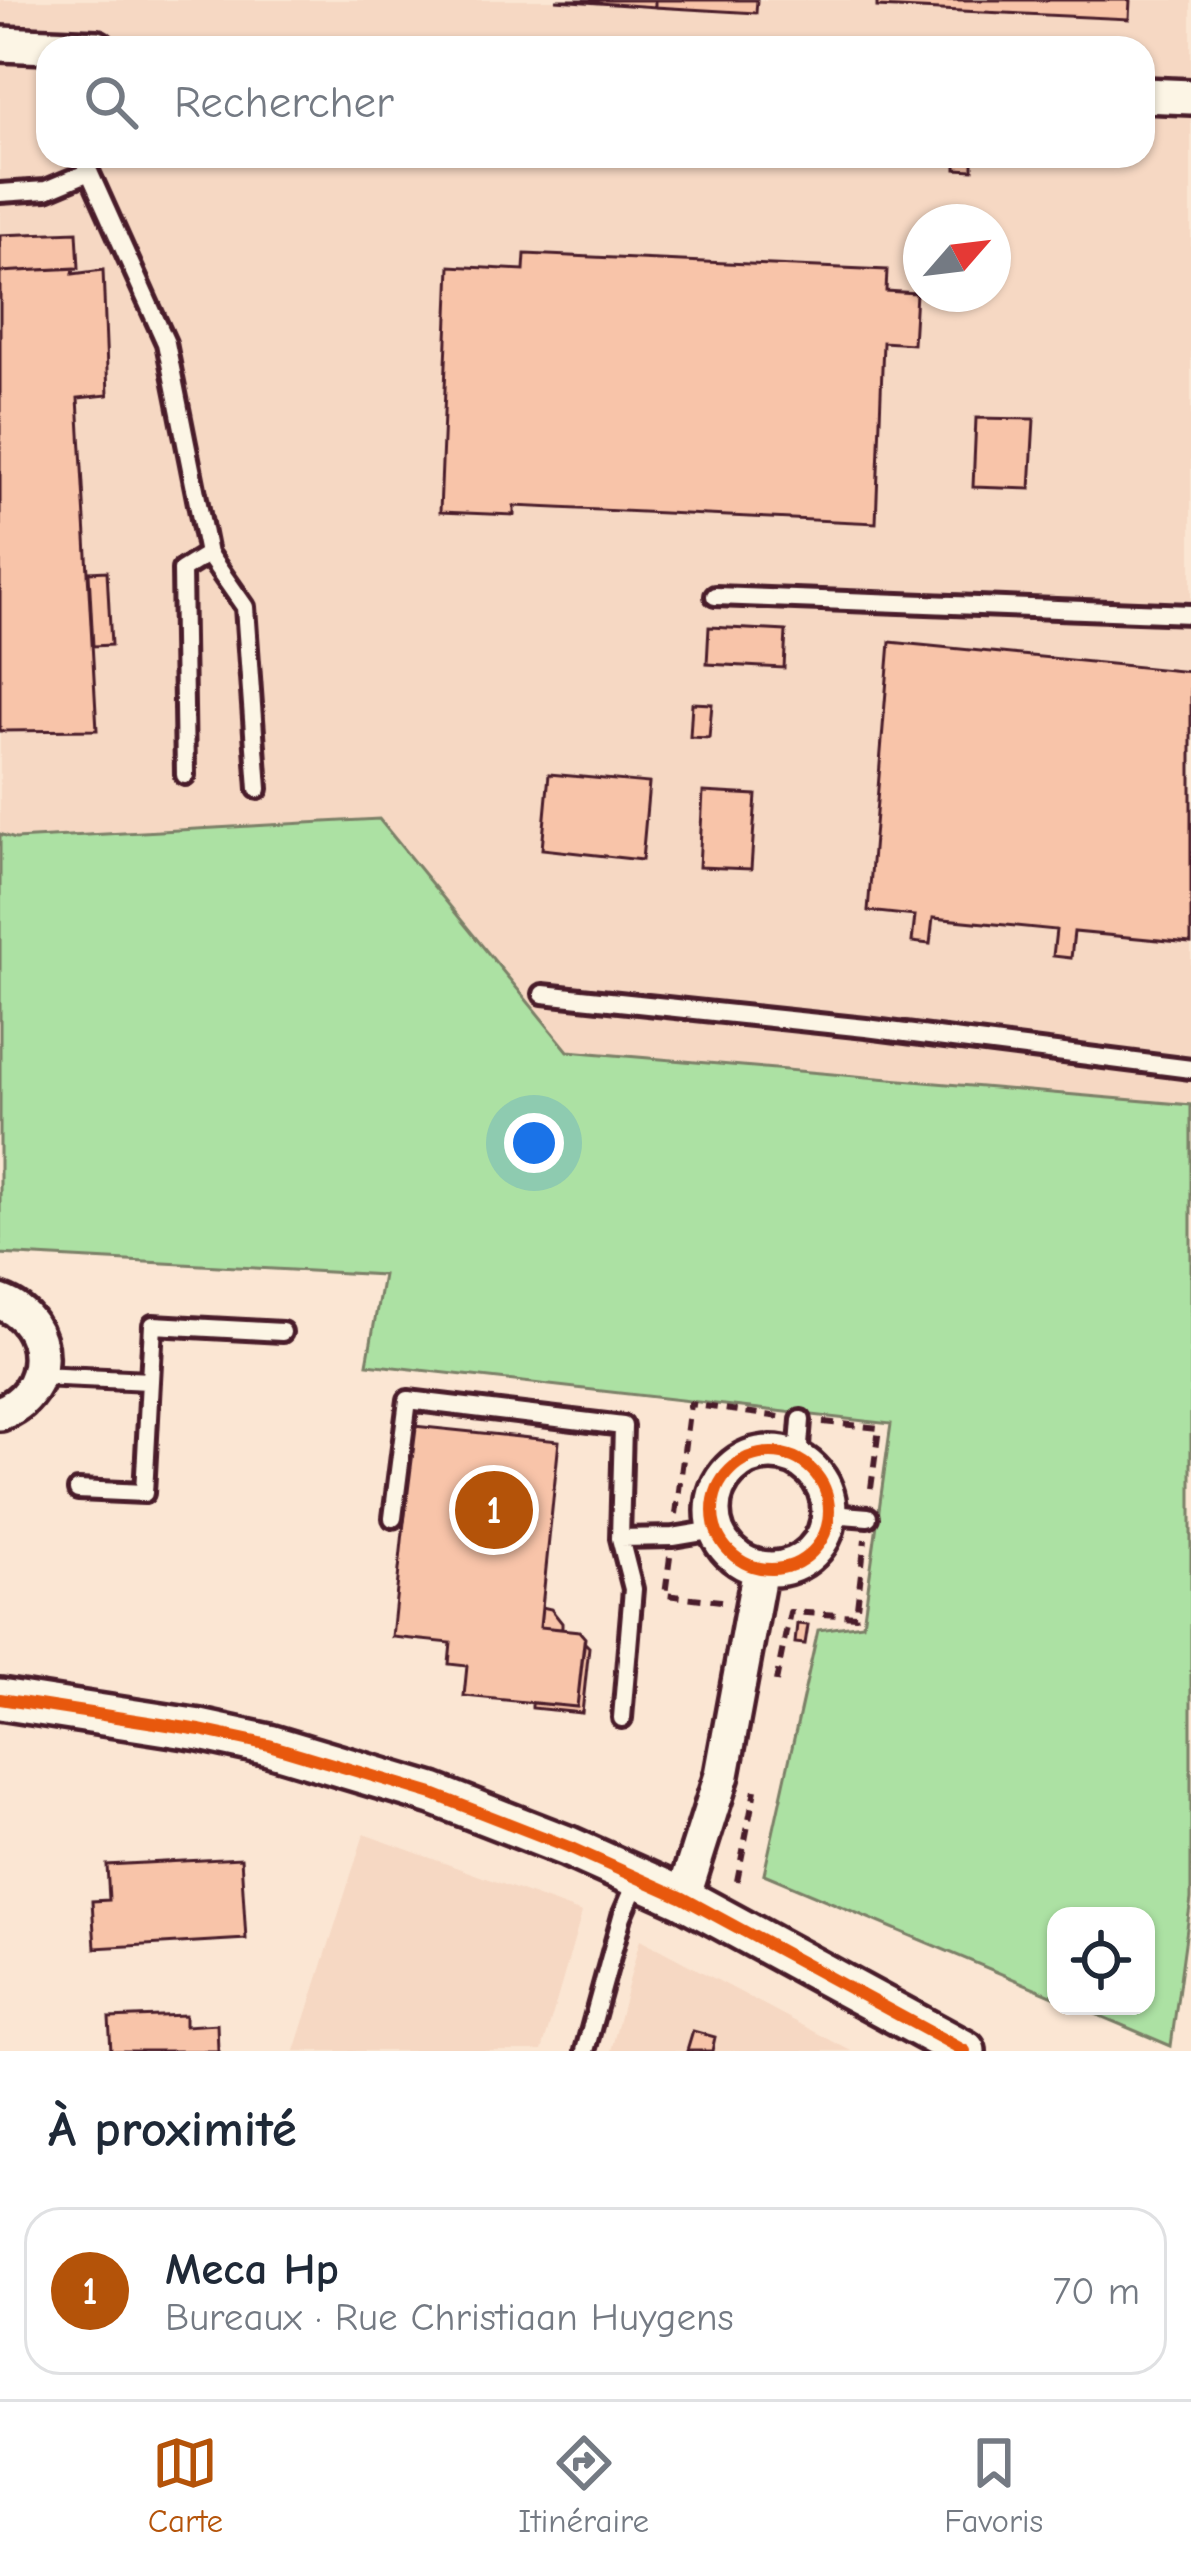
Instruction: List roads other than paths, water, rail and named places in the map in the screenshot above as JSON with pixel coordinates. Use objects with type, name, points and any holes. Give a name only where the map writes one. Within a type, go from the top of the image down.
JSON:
[{"type":"street","points":[[0,44],[36,46]]},
{"type":"street","points":[[1155,96],[1191,97]]},
{"type":"street","points":[[0,1302],[22,1314],[40,1342],[39,1376],[22,1402],[0,1414]]},
{"type":"street","points":[[768,1452],[798,1459],[822,1481],[830,1514],[819,1545],[807,1557],[776,1570],[760,1569],[733,1556],[716,1530],[713,1500],[727,1472],[752,1455],[768,1452]]},
{"type":"street","points":[[682,1898],[722,1775],[760,1569]]},
{"type":"street","points":[[0,1700],[178,1726],[269,1745],[433,1794],[682,1898],[965,2051]]},
{"type":"lane","points":[[0,193],[46,190],[80,168]]},
{"type":"lane","points":[[88,168],[166,343],[208,554],[245,607],[258,789]]},
{"type":"lane","points":[[185,775],[182,570],[208,554]]},
{"type":"lane","points":[[715,596],[1191,614]]},
{"type":"lane","points":[[543,994],[1191,1069]]},
{"type":"lane","points":[[78,1490],[144,1493],[153,1325],[282,1332]]},
{"type":"lane","points":[[39,1376],[150,1382]]},
{"type":"lane","points":[[393,1518],[407,1400],[623,1426],[620,1538],[633,1589],[622,1718]]},
{"type":"lane","points":[[798,1459],[801,1420]]},
{"type":"lane","points":[[830,1514],[868,1516]]},
{"type":"lane","points":[[620,1538],[716,1530]]},
{"type":"lane","points":[[585,2051],[622,1916],[638,1878]]},
{"type":"place","name":"Meca Hp","points":[[494,1510]]}]
